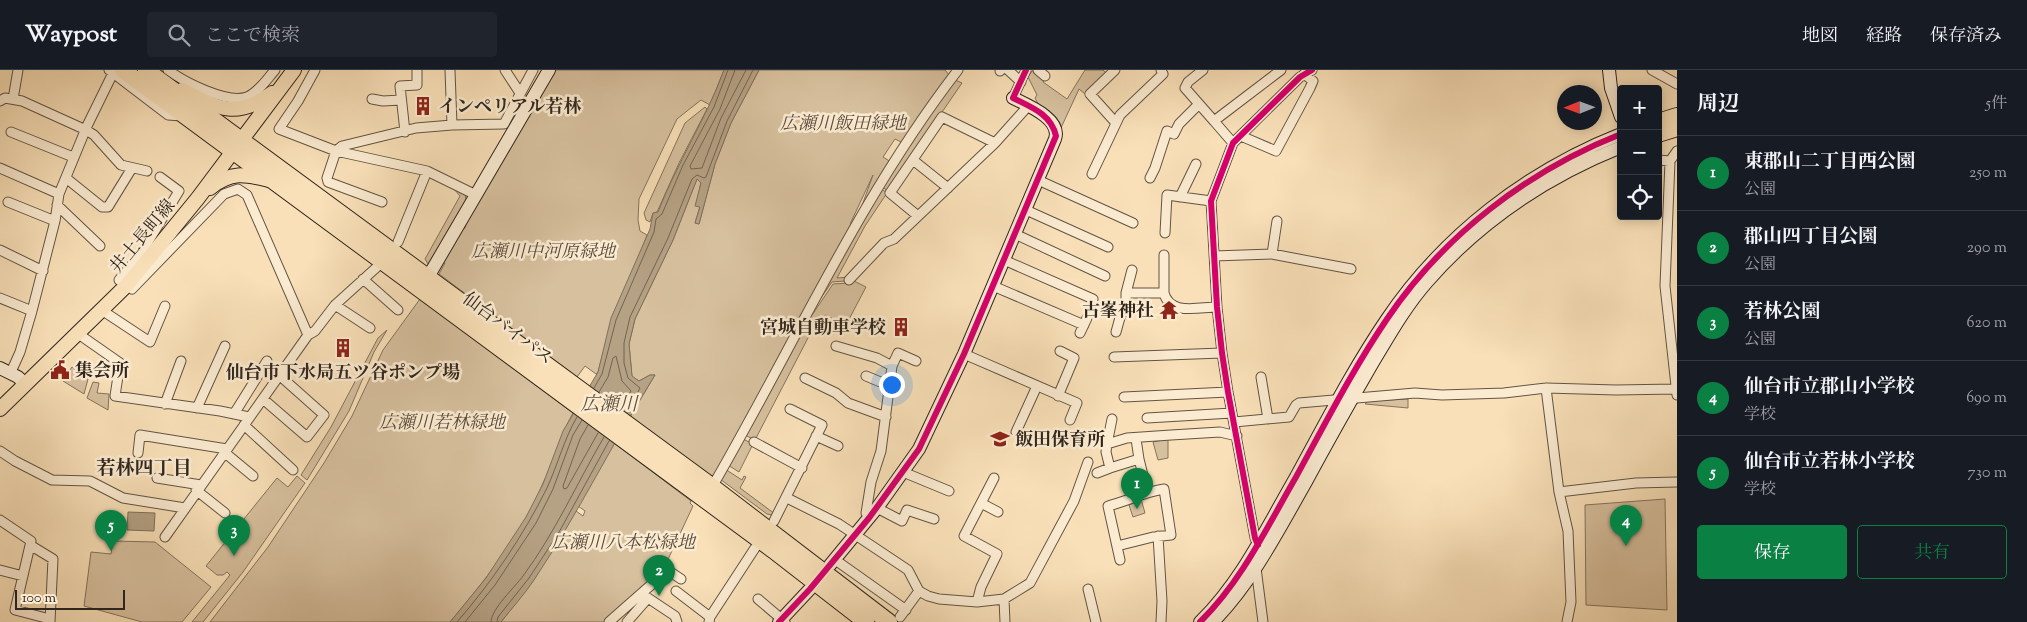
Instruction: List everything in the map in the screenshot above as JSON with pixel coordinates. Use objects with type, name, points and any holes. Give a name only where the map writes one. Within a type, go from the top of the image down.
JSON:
[{"type":"highway","name":"仙台バイパス","points":[[115,71],[184,116],[238,145],[274,181],[429,283]]},
{"type":"highway","name":"仙台バイパス","points":[[148,72],[238,145],[429,283],[705,487],[898,616]]},
{"type":"highway","points":[[1662,121],[1677,116]]},
{"type":"highway","points":[[1662,133],[1677,128]]},
{"type":"highway","name":"仙台バイパス","points":[[705,487],[866,622]]},
{"type":"main road","name":"井土長町線","points":[[0,409],[179,232],[198,198],[294,70]]},
{"type":"main road","points":[[148,72],[215,106],[228,110],[246,108],[260,102],[282,86]]},
{"type":"main road","points":[[198,198],[214,185],[237,174],[274,181]]},
{"type":"street","points":[[13,99],[18,70]]},
{"type":"street","points":[[168,70],[205,90],[237,98],[247,97],[255,92],[275,70]]},
{"type":"street","points":[[315,70],[298,101],[279,129],[336,151],[427,171],[476,195]]},
{"type":"street","points":[[404,132],[400,86],[417,85],[417,70]]},
{"type":"street","points":[[450,70],[452,125]]},
{"type":"street","points":[[505,70],[520,93]]},
{"type":"street","points":[[382,202],[328,182],[327,178],[336,151],[342,146],[416,128],[504,124],[533,70]]},
{"type":"street","points":[[429,283],[476,195],[549,70]]},
{"type":"street","points":[[543,81],[557,70]]},
{"type":"street","points":[[705,487],[766,391],[856,224],[913,131],[958,70]]},
{"type":"street","points":[[1003,70],[1021,82]]},
{"type":"street","points":[[919,591],[898,616],[832,562],[904,472],[934,421],[1026,210],[1056,136],[1052,125],[1042,112],[1013,98],[1026,70]]},
{"type":"street","points":[[1115,70],[1090,94],[1116,123]]},
{"type":"street","points":[[1092,174],[1120,115],[1163,74],[1161,70]]},
{"type":"street","points":[[1203,70],[1186,86],[1186,91],[1233,143]]},
{"type":"street","points":[[1214,121],[1281,70]]},
{"type":"street","points":[[1609,70],[1611,88],[1617,105]]},
{"type":"street","points":[[1652,70],[1677,84]]},
{"type":"street","points":[[24,384],[5,370],[20,352],[43,272],[55,221],[59,194],[73,156],[115,71]]},
{"type":"street","points":[[1241,136],[1276,150],[1313,81],[1302,73],[1233,143],[1211,200],[1217,307],[1222,353],[1255,538],[1258,545]]},
{"type":"street","points":[[0,101],[5,98],[22,101],[86,130],[94,135],[121,165],[147,170]]},
{"type":"street","points":[[372,99],[383,101],[401,100]]},
{"type":"street","points":[[1150,178],[1167,131],[1174,134],[1179,124],[1198,105]]},
{"type":"street","points":[[849,280],[884,243],[894,239],[995,143],[1029,106]]},
{"type":"street","points":[[918,216],[890,193],[942,117],[995,143]]},
{"type":"street","points":[[11,132],[73,156]]},
{"type":"street","points":[[1214,622],[1256,568],[1387,319],[1419,278],[1459,235],[1482,215],[1542,173],[1574,154],[1617,136]]},
{"type":"street","points":[[1200,622],[1240,574],[1345,399],[1426,283],[1465,242],[1498,214],[1549,181],[1617,149]]},
{"type":"street","points":[[1146,418],[1268,419],[1289,417],[1297,403],[1415,393],[1442,395],[1504,393],[1546,388],[1676,392],[1665,286],[1670,161],[1677,152]]},
{"type":"street","points":[[913,160],[948,188]]},
{"type":"street","points":[[1662,160],[1670,161]]},
{"type":"street","points":[[1180,197],[1196,164]]},
{"type":"street","points":[[0,168],[59,194]]},
{"type":"street","points":[[66,178],[102,207],[108,207],[132,168]]},
{"type":"street","points":[[398,242],[427,171]]},
{"type":"street","points":[[127,285],[119,280],[140,255],[178,191],[160,177]]},
{"type":"street","points":[[1038,180],[1133,223]]},
{"type":"street","points":[[179,232],[224,194],[238,189],[247,195],[308,336]]},
{"type":"street","points":[[1165,234],[1167,195],[1211,200]]},
{"type":"street","points":[[8,202],[55,221]]},
{"type":"street","points":[[57,205],[100,246]]},
{"type":"street","points":[[1026,210],[1108,247]]},
{"type":"street","points":[[1272,254],[1277,221]]},
{"type":"street","points":[[1015,234],[1105,276]]},
{"type":"street","points":[[0,250],[43,272]]},
{"type":"street","points":[[1214,256],[1272,254],[1350,269]]},
{"type":"street","points":[[1164,256],[1164,293],[1168,302],[1177,308],[1217,307]]},
{"type":"street","points":[[1004,260],[1093,299]]},
{"type":"street","points":[[164,537],[308,336],[315,331],[335,304],[377,267]]},
{"type":"street","points":[[1116,332],[1121,314],[1126,310],[1126,293],[1132,270]]},
{"type":"street","points":[[363,279],[398,310]]},
{"type":"street","points":[[993,286],[1084,325]]},
{"type":"street","points":[[1126,293],[1164,293]]},
{"type":"street","points":[[0,298],[32,311]]},
{"type":"street","points":[[335,304],[370,328]]},
{"type":"street","points":[[100,309],[150,342],[165,306]]},
{"type":"street","points":[[77,333],[120,363],[115,396],[234,414],[246,421],[293,470]]},
{"type":"street","points":[[197,408],[225,346]]},
{"type":"street","points":[[836,346],[877,358],[892,366]]},
{"type":"street","points":[[916,361],[899,349],[892,366],[881,451],[871,482],[866,513],[873,513],[902,521],[907,510],[934,519]]},
{"type":"street","points":[[1058,396],[1074,358],[1060,351]]},
{"type":"street","points":[[1114,356],[1222,353]]},
{"type":"street","points":[[964,354],[1058,396],[1078,401],[1070,420]]},
{"type":"street","points":[[165,404],[181,361]]},
{"type":"street","points":[[234,414],[267,361]]},
{"type":"street","points":[[263,399],[307,437],[324,416],[279,375]]},
{"type":"street","points":[[866,376],[890,386]]},
{"type":"street","points":[[806,378],[836,393],[848,403],[886,417]]},
{"type":"street","points":[[1259,383],[1268,419]]},
{"type":"street","points":[[1037,386],[1016,432],[1034,440],[1036,436],[1051,441]]},
{"type":"street","points":[[1546,388],[1559,492],[1568,531],[1570,602],[1568,622]]},
{"type":"street","points":[[1124,397],[1228,392]]},
{"type":"street","points":[[774,521],[822,425],[790,409]]},
{"type":"street","points":[[1110,468],[1106,452],[1112,418]]},
{"type":"street","points":[[1107,444],[1127,438],[1136,439],[1220,432],[1236,436]]},
{"type":"street","points":[[138,453],[140,435],[225,450],[253,476]]},
{"type":"street","points":[[816,436],[838,446]]},
{"type":"street","points":[[1136,439],[1147,491]]},
{"type":"street","points":[[754,442],[802,468]]},
{"type":"street","points":[[0,451],[52,480],[90,481],[123,498],[184,508]]},
{"type":"street","points":[[1097,473],[1139,459]]},
{"type":"street","points":[[787,498],[839,524],[908,570],[919,591],[928,596],[939,599],[977,602],[1004,599],[1030,583],[1074,502],[1088,462]]},
{"type":"street","points":[[904,472],[949,491]]},
{"type":"street","points":[[157,478],[198,488],[226,513]]},
{"type":"street","points":[[977,602],[981,587],[997,554],[964,536],[994,478]]},
{"type":"street","points":[[1559,492],[1636,483],[1677,482]]},
{"type":"street","points":[[1117,546],[1158,536],[1171,535],[1164,489],[1147,491],[1129,500],[1108,506],[1120,560]]},
{"type":"street","points":[[981,504],[998,512]]},
{"type":"street","points":[[0,520],[31,541],[30,545],[23,576],[15,610],[50,621],[53,559],[30,545]]},
{"type":"street","points":[[1158,536],[1162,593],[1161,622]]},
{"type":"street","points":[[676,591],[710,619],[755,548]]},
{"type":"street","points":[[1256,568],[1260,586],[1263,622]]},
{"type":"street","points":[[609,622],[651,585],[666,569],[681,579]]},
{"type":"street","points":[[0,570],[23,576]]},
{"type":"street","points":[[758,599],[782,621],[810,589]]},
{"type":"street","points":[[1088,589],[1096,622]]},
{"type":"street","points":[[627,622],[648,598],[675,616],[677,622]]},
{"type":"street","points":[[1004,599],[1004,622]]},
{"type":"green space","name":"広瀬川中河原緑地","points":[[553,70],[724,70],[710,105],[701,100],[677,119],[639,199],[638,220],[640,231],[647,235],[605,346],[598,372],[596,374],[585,366],[577,377],[439,274],[445,263],[442,261],[462,228],[464,229],[466,226],[464,225]]},
{"type":"green space","name":"広瀬川飯田緑地","points":[[759,70],[945,70],[950,76],[903,143],[895,139],[883,157],[891,162],[859,214],[873,175],[851,222],[849,231],[791,334],[790,337],[792,338],[714,475],[710,476],[630,417],[655,375],[650,375],[639,381],[632,377],[629,344],[635,319],[673,240],[697,179],[701,182],[696,206],[700,206],[695,223],[699,224],[715,164],[731,123]]},
{"type":"green space","points":[[1085,70],[1103,70],[1106,73],[1085,94],[1079,89],[1060,130],[1056,122],[1057,118],[1040,108],[1035,98],[1037,95],[1028,77],[1034,71],[1045,78],[1043,82],[1067,99]]},
{"type":"green space","points":[[953,79],[962,83],[888,191],[881,186]]},
{"type":"green space","points":[[705,107],[707,109],[679,163],[657,212],[653,213],[650,222],[646,220],[644,213],[685,123]]},
{"type":"green space","points":[[456,187],[465,194],[467,205],[428,264],[425,259],[460,196],[454,189]]},
{"type":"green space","points":[[880,188],[887,193],[865,226],[837,278],[849,277],[845,281],[832,282],[818,302]]},
{"type":"green space","points":[[852,280],[866,287],[846,325],[825,315],[815,334],[802,328],[833,284],[849,283]]},
{"type":"green space","name":"広瀬川若林緑地","points":[[420,299],[573,413],[534,502],[514,538],[450,622],[210,622],[268,547],[324,463],[352,416],[383,350]]},
{"type":"green space","points":[[387,330],[374,352],[349,411],[307,480],[301,475],[331,427],[378,338]]},
{"type":"green space","points":[[802,333],[809,336],[755,440],[745,435]]},
{"type":"green space","points":[[72,367],[88,379],[84,394],[63,381]]},
{"type":"green space","points":[[93,382],[99,383],[97,393],[109,394],[108,410],[87,398]]},
{"type":"green space","points":[[1408,399],[1408,408],[1365,404],[1368,401]]},
{"type":"green space","points":[[743,439],[753,444],[739,472],[728,465]]},
{"type":"green space","points":[[1168,439],[1168,458],[1158,460],[1153,442]]},
{"type":"green space","name":"広瀬川八本松緑地","points":[[614,443],[691,501],[690,503],[693,506],[663,570],[607,622],[501,622],[533,581],[576,511],[583,516],[585,511],[578,506]]},
{"type":"green space","points":[[725,469],[742,480],[744,476],[746,477],[740,488],[775,514],[767,514],[720,479]]},
{"type":"green space","points":[[297,476],[305,483],[243,572],[203,622],[192,622],[230,575],[227,572],[223,575],[217,575],[206,566],[277,478],[288,487]]},
{"type":"green space","points":[[1141,499],[1145,513],[1133,517],[1129,505]]},
{"type":"green space","points":[[1665,499],[1667,610],[1586,605],[1585,505]]},
{"type":"green space","points":[[113,541],[155,542],[211,587],[182,622],[142,622],[84,606],[91,552],[111,554]]},
{"type":"water","name":"広瀬川","points":[[724,70],[759,70],[731,123],[715,164],[699,224],[695,223],[700,207],[695,206],[701,183],[697,179],[673,240],[635,319],[629,344],[632,376],[639,381],[650,375],[655,375],[550,555],[530,586],[501,622],[450,622],[486,578],[526,517],[543,484],[563,431],[598,372],[611,318],[650,229],[653,213],[658,212],[709,106]]},
{"type":"water","points":[[128,512],[155,513],[154,531],[127,530]]},
{"type":"cycle path","points":[[779,622],[810,589],[869,518],[919,449],[964,354],[1056,136],[1050,122],[1045,117],[1033,108],[1013,98],[1026,70]]},
{"type":"cycle path","points":[[1258,545],[1255,538],[1222,353],[1217,307],[1211,201],[1233,143],[1300,77],[1312,70]]},
{"type":"cycle path","points":[[1200,622],[1229,589],[1253,553],[1363,357],[1409,289],[1434,260],[1490,209],[1520,187],[1553,167],[1586,149],[1617,136]]},
{"type":"place","name":"インペリアル若林","points":[[423,106]]},
{"type":"place","name":"古峯神社","points":[[1169,310]]},
{"type":"place","name":"宮城自動車学校","points":[[901,327]]},
{"type":"place","name":"仙台市下水局五ツ谷ポンプ場","points":[[343,348]]},
{"type":"place","name":"集会所","points":[[60,370]]},
{"type":"place","name":"飯田保育所","points":[[1000,439]]},
{"type":"place","name":"東郡山二丁目西公園","points":[[1137,509]]},
{"type":"place","name":"仙台市立郡山小学校","points":[[1626,546]]},
{"type":"place","name":"仙台市立若林小学校","points":[[111,551]]},
{"type":"place","name":"若林公園","points":[[234,556]]},
{"type":"place","name":"郡山四丁目公園","points":[[659,596]]},
{"type":"district","name":"若林四丁目","points":[[144,467]]}]
